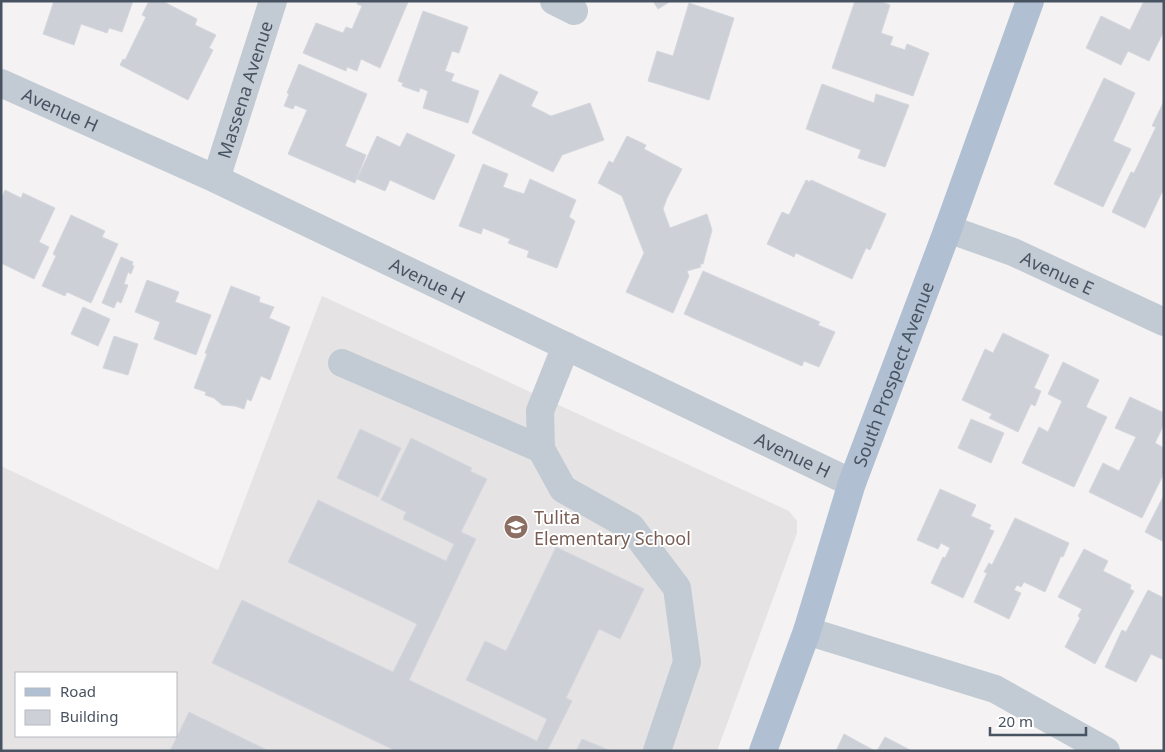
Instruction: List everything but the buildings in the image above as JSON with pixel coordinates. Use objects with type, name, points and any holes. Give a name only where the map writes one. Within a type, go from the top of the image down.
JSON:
[{"type":"main road","name":"South Prospect Avenue","points":[[763,751],[807,631],[852,483],[948,229],[1030,1]]},
{"type":"street","name":"Massena Avenue","points":[[216,179],[273,1]]},
{"type":"street","name":"Avenue H","points":[[1,83],[216,179],[852,483]]},
{"type":"street","name":"Avenue E","points":[[948,229],[1013,252],[1164,322]]},
{"type":"street","points":[[566,346],[540,411],[541,449],[563,489],[630,527],[678,588],[687,662],[658,751]]},
{"type":"street","points":[[342,363],[541,449]]},
{"type":"street","points":[[807,631],[995,689],[1106,751]]},
{"type":"shaded area","name":"Tulita Elementary School","points":[[322,296],[789,511],[797,521],[797,533],[717,751],[1,751],[1,466],[218,570]]},
{"type":"place","name":"Tulita Elementary School","points":[[516,527]]}]
